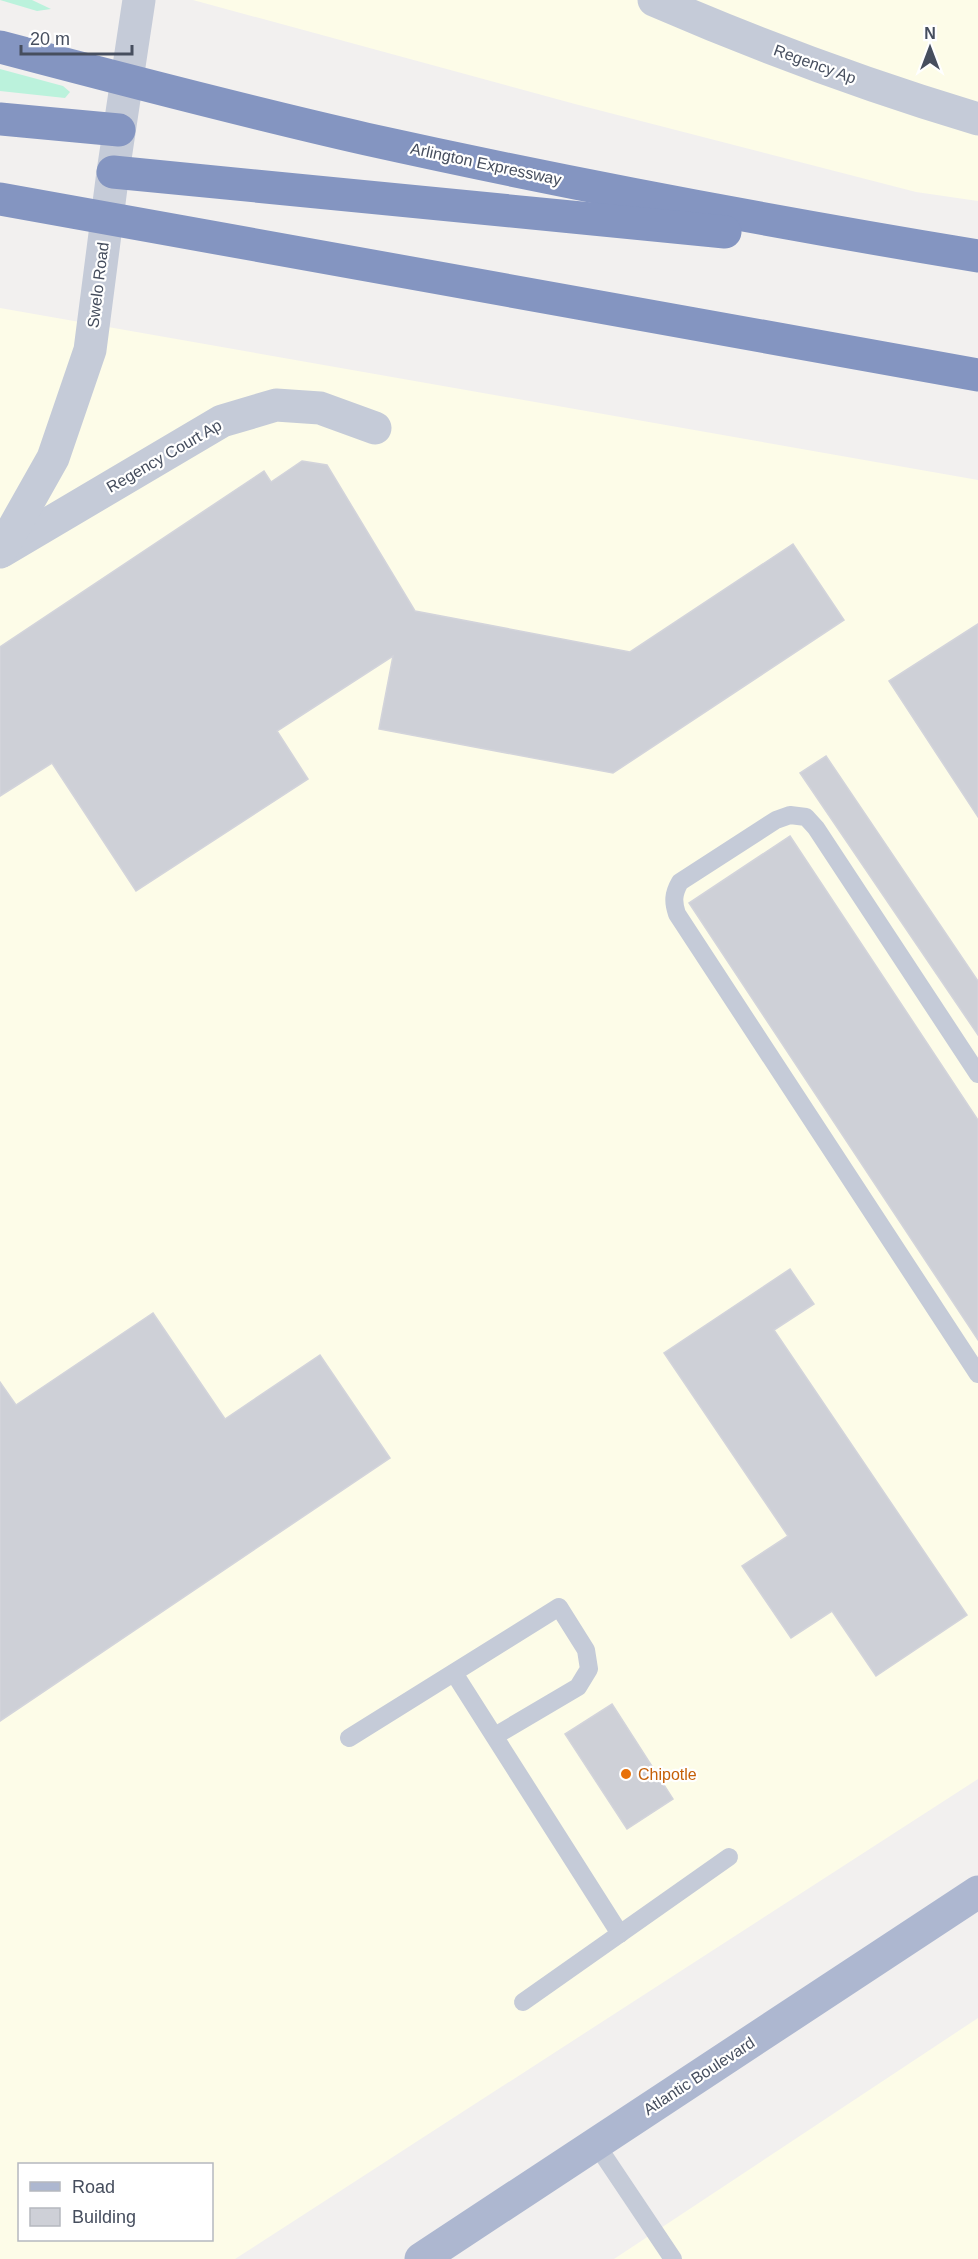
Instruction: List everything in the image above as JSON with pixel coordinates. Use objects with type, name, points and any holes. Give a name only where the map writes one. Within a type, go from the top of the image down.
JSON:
[{"type":"highway","name":"Arlington Expressway","points":[[0,47],[285,120],[453,158],[673,203],[978,256]]},
{"type":"highway","points":[[0,119],[119,130]]},
{"type":"highway","points":[[113,172],[978,256]]},
{"type":"highway","points":[[0,199],[978,375]]},
{"type":"main road","name":"Atlantic Boulevard","points":[[421,2259],[978,1892]]},
{"type":"street","name":"Swelo Road","points":[[0,552],[53,458],[90,350],[106,218],[139,0]]},
{"type":"street","name":"Regency Ap","points":[[654,0],[735,34],[896,94],[978,119]]},
{"type":"street","name":"Regency Court Ap","points":[[0,552],[222,421],[276,405],[320,408],[375,428]]},
{"type":"lane","points":[[978,1074],[816,828],[806,817],[790,815],[776,820],[680,882],[674,892],[677,914],[978,1374]]},
{"type":"lane","points":[[349,1738],[559,1607],[586,1650],[589,1669],[578,1687],[495,1736]]},
{"type":"lane","points":[[454,1673],[620,1934]]},
{"type":"lane","points":[[523,2002],[729,1857]]},
{"type":"lane","points":[[596,2144],[673,2259]]},
{"type":"shaded area","points":[[193,0],[978,0],[978,201],[916,192],[575,104]]},
{"type":"shaded area","points":[[0,308],[978,480],[978,1779],[235,2259],[0,2259]]},
{"type":"shaded area","points":[[978,2018],[978,2259],[614,2259]]},
{"type":"green space","points":[[0,0],[32,0],[51,9],[37,11]]},
{"type":"green space","points":[[0,69],[63,86],[70,92],[65,98],[0,91]]},
{"type":"building","points":[[302,461],[327,465],[415,611],[630,652],[793,544],[844,620],[613,773],[379,729],[393,656],[277,731],[308,779],[136,891],[52,763],[0,796],[0,647],[264,471],[271,482]]},
{"type":"building","points":[[978,624],[978,817],[889,681]]},
{"type":"building","points":[[826,756],[978,981],[978,1035],[800,773]]},
{"type":"building","points":[[790,836],[978,1120],[978,1340],[689,903]]},
{"type":"building","points":[[790,1269],[814,1304],[774,1330],[967,1615],[876,1676],[832,1611],[791,1638],[742,1566],[788,1536],[664,1353]]},
{"type":"building","points":[[153,1313],[225,1419],[320,1355],[390,1458],[0,1721],[0,1382],[16,1405]]},
{"type":"building","points":[[612,1704],[673,1799],[627,1829],[565,1734]]},
{"type":"place","name":"Chipotle","points":[[626,1774]]}]
